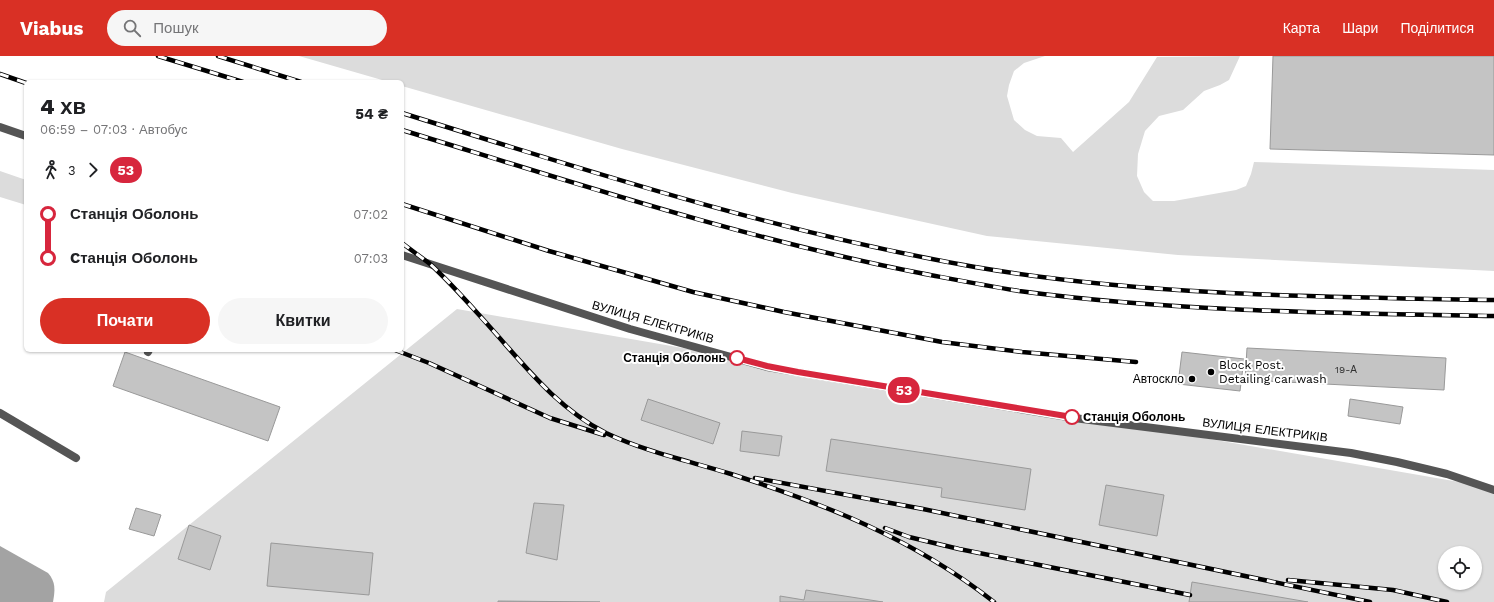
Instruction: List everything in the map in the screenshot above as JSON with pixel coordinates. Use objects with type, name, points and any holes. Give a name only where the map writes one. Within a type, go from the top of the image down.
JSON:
[{"type":"street","points":[[0,127],[24,135]]},
{"type":"street","name":"ВУЛИЦЯ ЕЛЕКТРИКІВ","points":[[404,256],[630,329],[767,366],[1074,418],[1351,453],[1446,474],[1494,490]]},
{"type":"street","points":[[0,413],[76,458]]},
{"type":"shaded area","points":[[299,56],[1045,56],[1024,63],[1014,71],[1007,96],[1014,120],[1025,130],[1037,136],[1061,138],[1073,152],[1129,102],[1157,57],[1240,56],[1229,80],[1204,91],[1183,110],[1159,116],[1145,131],[1138,154],[1137,176],[1144,192],[1153,201],[1174,201],[1236,190],[1246,186],[1254,162],[1494,170],[1494,271],[1178,255],[987,236],[792,193],[622,149],[404,87],[404,80],[382,80]]},
{"type":"shaded area","points":[[0,171],[24,179],[24,204],[0,197]]},
{"type":"shaded area","points":[[457,309],[1494,488],[1494,602],[104,602],[106,592]]},
{"type":"shaded area","points":[[0,546],[51,576],[54,586],[53,602],[0,602]]},
{"type":"building","points":[[1273,56],[1494,56],[1494,155],[1270,149]]},
{"type":"building","points":[[1247,348],[1446,358],[1444,390],[1245,380]]},
{"type":"building","points":[[125,352],[280,407],[268,441],[113,386]]},
{"type":"building","name":"Block Post. Detailing car wash","points":[[1182,352],[1244,359],[1240,391],[1178,384]]},
{"type":"building","points":[[648,399],[720,423],[713,444],[641,420]]},
{"type":"building","points":[[1350,399],[1403,407],[1400,424],[1348,416]]},
{"type":"building","points":[[742,431],[782,436],[779,456],[740,451]]},
{"type":"building","points":[[831,439],[1031,469],[1025,510],[941,497],[942,488],[826,471]]},
{"type":"building","points":[[1106,485],[1164,495],[1157,536],[1099,525]]},
{"type":"building","points":[[534,503],[564,505],[557,560],[526,553]]},
{"type":"building","points":[[136,508],[161,515],[154,536],[129,529]]},
{"type":"building","points":[[189,525],[221,536],[210,570],[178,559]]},
{"type":"building","points":[[271,543],[373,553],[369,595],[267,586]]},
{"type":"building","points":[[1192,582],[1308,602],[1189,602]]},
{"type":"building","points":[[806,590],[883,602],[780,602],[780,596],[804,600]]},
{"type":"building","points":[[498,601],[600,602],[498,602]]},
{"type":"railway","points":[[158,56],[236,80]]},
{"type":"railway","points":[[218,56],[295,80]]},
{"type":"railway","points":[[0,74],[24,82]]},
{"type":"railway","points":[[404,114],[615,179],[758,219],[902,253],[975,267],[1039,277],[1169,289],[1299,296],[1494,300]]},
{"type":"railway","points":[[404,131],[597,190],[793,245],[925,274],[1007,289],[1078,298],[1197,307],[1316,312],[1494,316]]},
{"type":"railway","points":[[404,205],[549,251],[693,292],[784,312],[942,342],[1022,352],[1136,362]]},
{"type":"railway","points":[[404,244],[430,264],[468,302],[529,371],[557,399],[588,423],[606,433],[636,446],[767,486],[801,498],[868,526],[933,560],[994,602]]},
{"type":"railway","points":[[400,352],[429,363],[550,418],[604,435]]},
{"type":"railway","points":[[755,478],[923,509],[1370,602]]},
{"type":"railway","points":[[885,528],[909,537],[959,549],[1190,595]]},
{"type":"railway","points":[[1288,580],[1393,590],[1447,602]]},
{"type":"bus line","name":"53","points":[[737,358],[798,372],[1072,417]]},
{"type":"place","name":"Станція Оболонь","points":[[737,358]]},
{"type":"place","name":"Block Post. Detailing car wash","points":[[1211,372]]},
{"type":"place","name":"Автоскло","points":[[1192,379]]},
{"type":"place","name":"Cтанція Оболонь","points":[[1072,417]]}]
